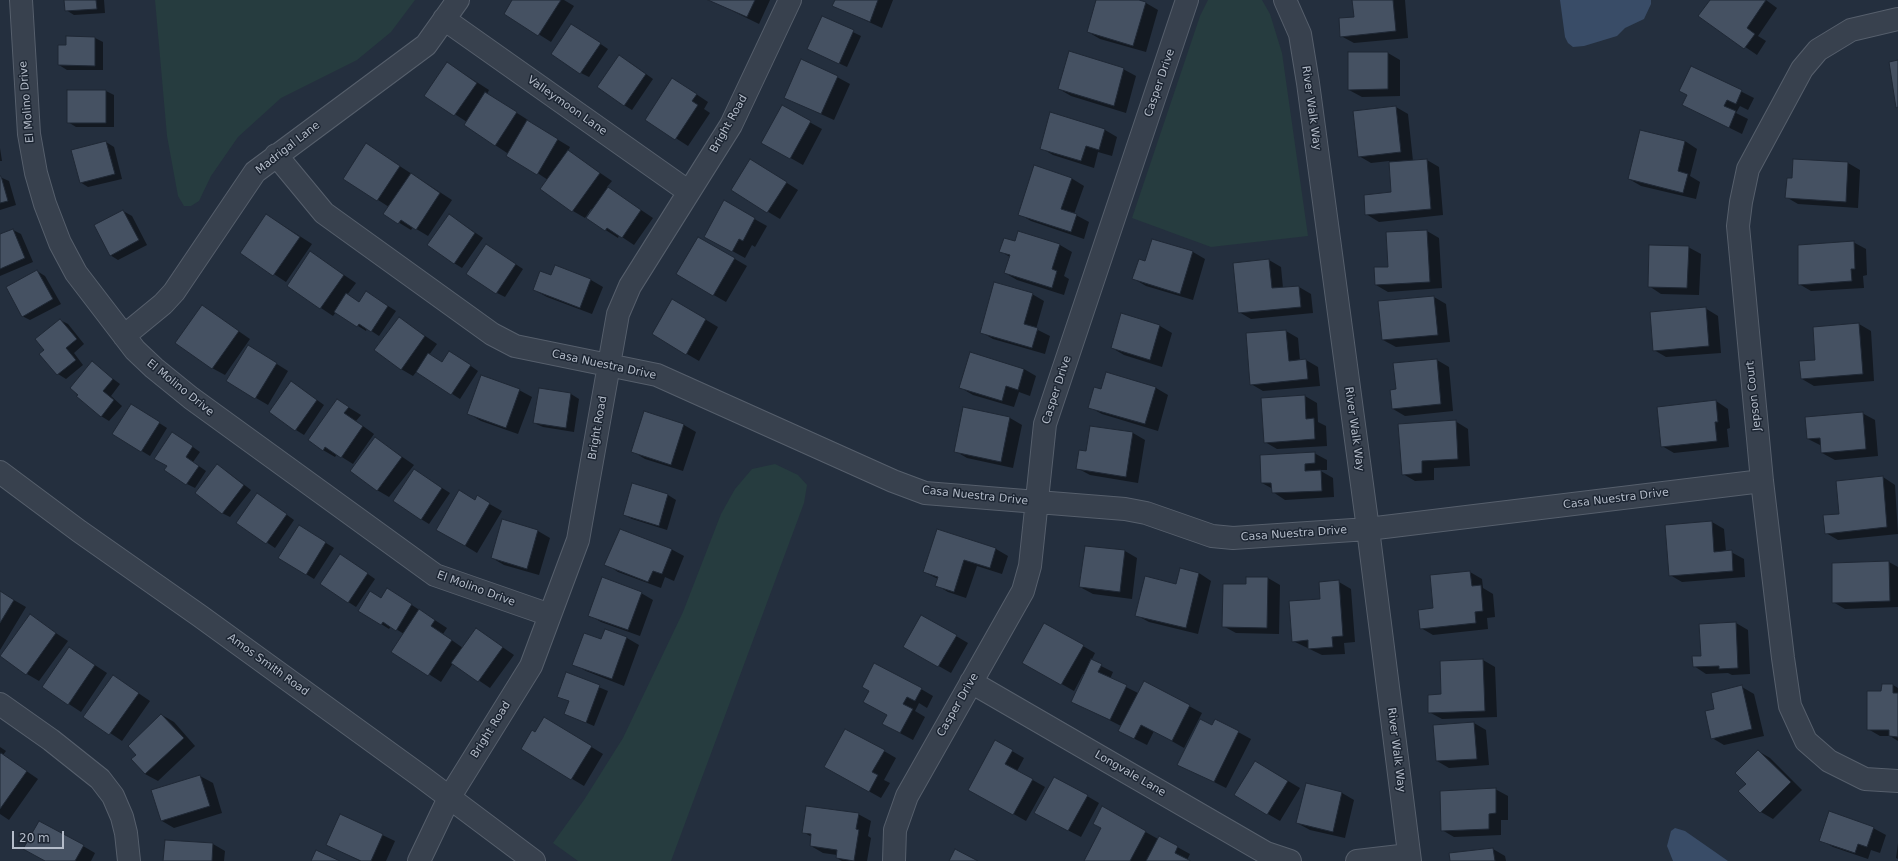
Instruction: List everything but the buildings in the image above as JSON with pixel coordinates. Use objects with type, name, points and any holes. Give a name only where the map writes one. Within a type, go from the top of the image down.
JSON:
[{"type":"street","name":"El Molino Drive","points":[[21,0],[28,134],[36,173],[45,204],[60,243],[76,273],[134,350],[191,398],[435,575],[550,615]]},
{"type":"street","name":"Madrigal Lane","points":[[124,336],[163,304],[174,292],[255,172],[276,155],[426,46],[458,0]]},
{"type":"street","name":"Bright Road","points":[[419,861],[449,798],[531,666],[578,540],[618,314],[630,286],[730,126],[790,0]]},
{"type":"street","name":"Casper Drive","points":[[894,861],[895,830],[907,796],[1024,591],[1030,566],[1045,424],[1187,0]]},
{"type":"street","name":"River Walk Way","points":[[1285,0],[1300,34],[1308,83],[1368,529],[1409,858]]},
{"type":"street","name":"Valleymoon Lane","points":[[444,19],[689,192]]},
{"type":"street","name":"Jepson Court","points":[[1898,20],[1851,30],[1818,50],[1802,69],[1748,169],[1738,226],[1762,480],[1790,706],[1806,741],[1829,761],[1865,779],[1898,781]]},
{"type":"street","name":"Casa Nuestra Drive","points":[[276,155],[324,212],[492,334],[515,346],[657,375],[893,481],[926,493],[1146,513],[1212,536],[1224,538],[1368,529],[1762,480]]},
{"type":"street","name":"Amos Smith Road","points":[[0,472],[534,861]]},
{"type":"street","name":"Longvale Lane","points":[[972,682],[1266,853],[1290,861]]},
{"type":"street","points":[[0,704],[51,740],[100,779],[113,796],[122,817],[126,833],[129,861]]},
{"type":"street","points":[[1357,861],[1409,858]]},
{"type":"green space","points":[[155,0],[415,0],[391,32],[357,60],[281,98],[238,137],[211,176],[199,201],[191,206],[184,206],[178,196],[167,136]]},
{"type":"green space","points":[[1208,0],[1262,0],[1270,14],[1282,53],[1308,236],[1211,247],[1132,218],[1200,16]]},
{"type":"green space","points":[[775,464],[798,475],[807,485],[804,503],[671,861],[578,861],[553,843],[584,800],[623,738],[683,612],[721,514],[735,489],[752,469]]},
{"type":"water","points":[[1560,0],[1651,0],[1651,4],[1644,19],[1625,28],[1617,36],[1584,46],[1573,47],[1568,43],[1565,37]]},
{"type":"water","points":[[1675,828],[1685,831],[1728,861],[1673,861],[1667,846],[1671,831]]}]
